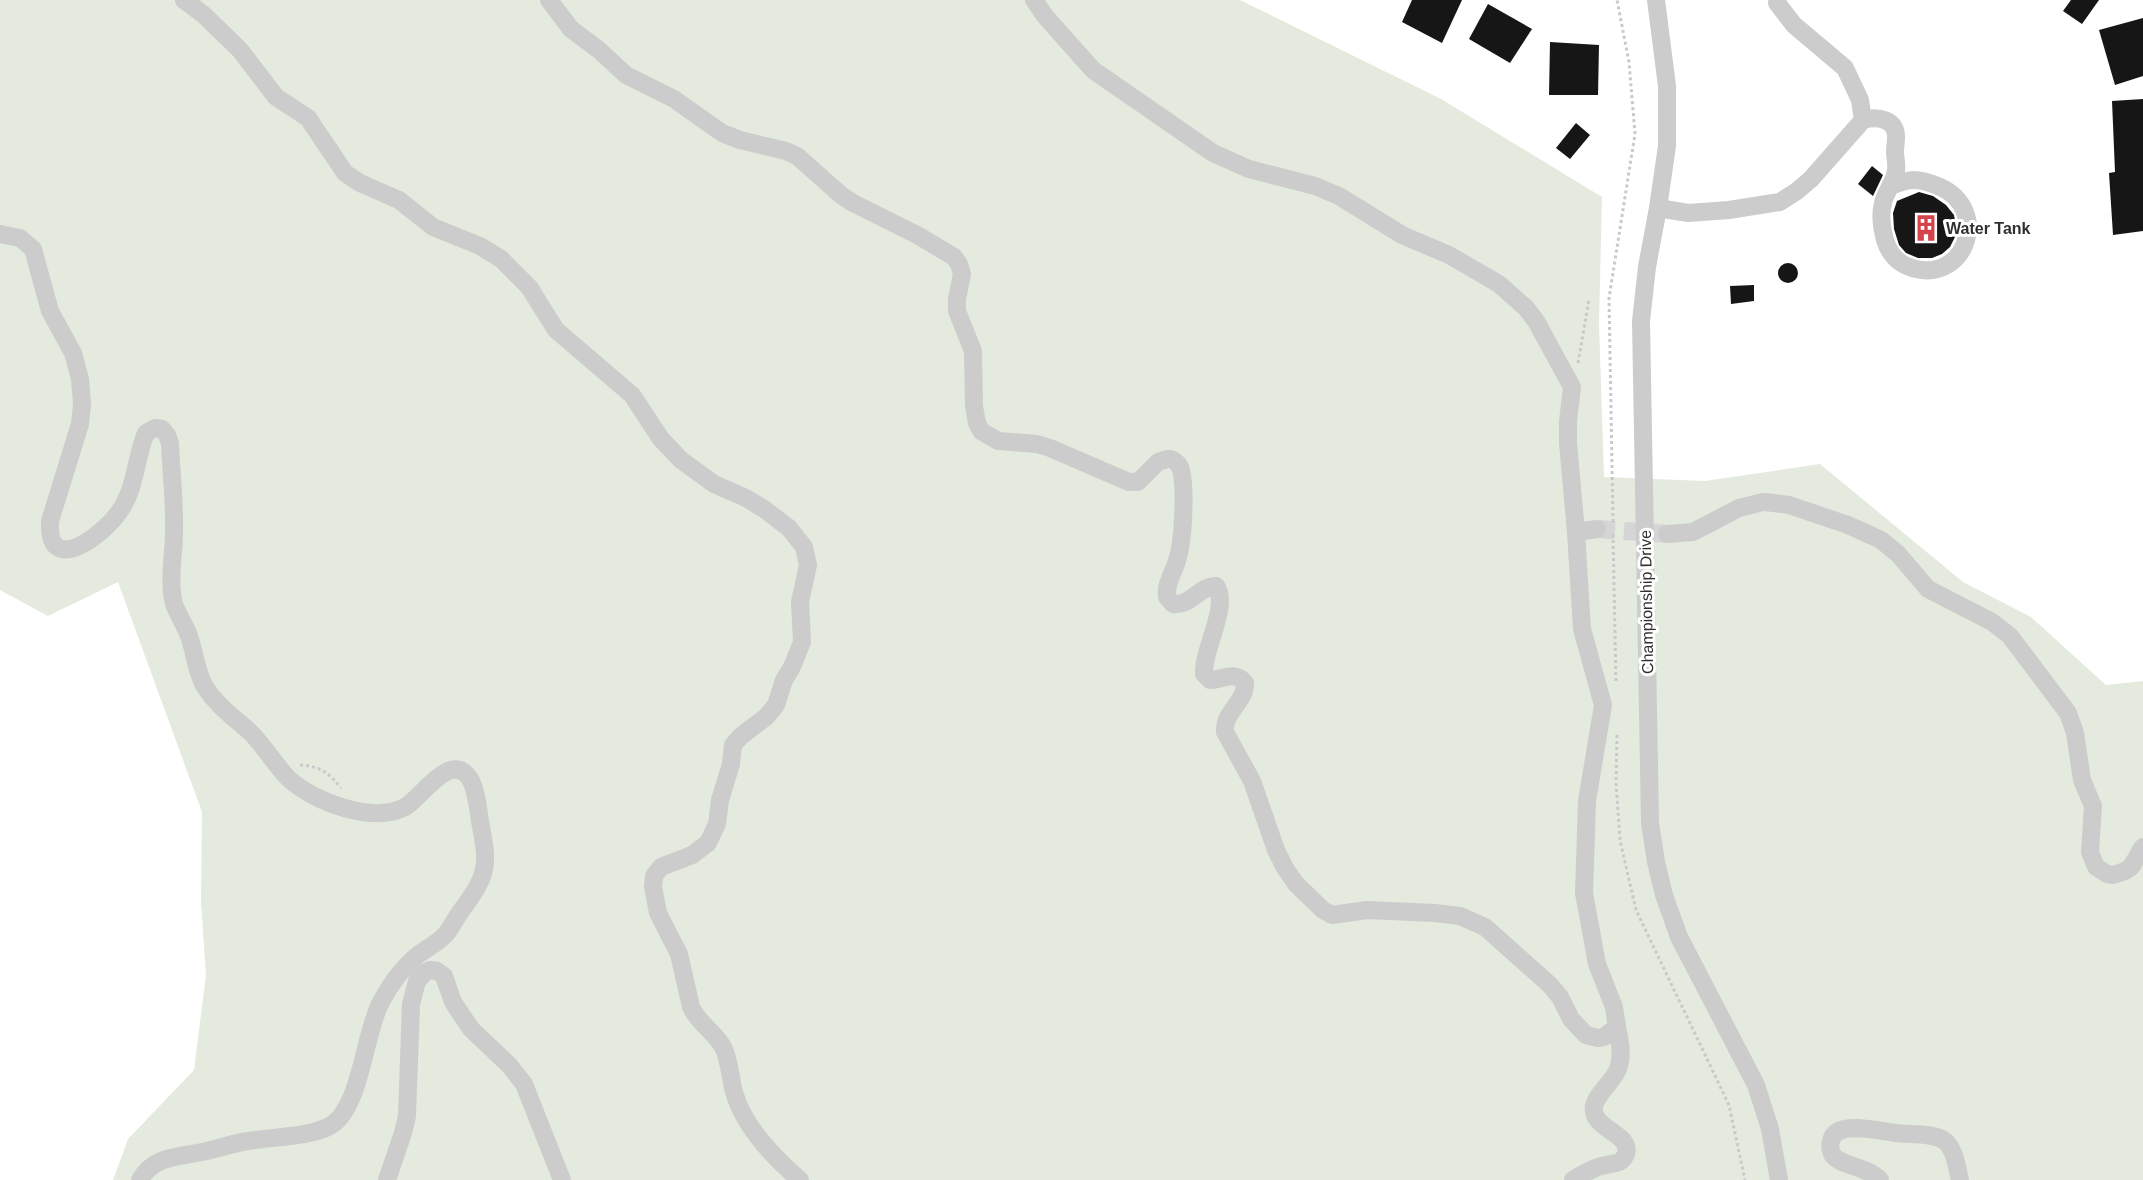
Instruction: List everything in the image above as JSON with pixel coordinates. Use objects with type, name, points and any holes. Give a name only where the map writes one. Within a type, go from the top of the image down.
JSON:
[{"type":"street","points":[[184,0],[204,15],[240,50],[276,97],[308,118],[345,173],[360,183],[399,200],[433,227],[480,246],[501,259],[529,287],[556,330],[632,395],[662,439],[681,460],[714,484],[764,509],[789,528],[804,547],[808,565],[800,602],[802,642],[784,680],[776,705],[734,745],[712,838],[698,852],[661,867],[654,876],[653,887],[658,913],[679,954],[691,1007],[695,1016],[723,1047],[742,1112],[765,1146],[800,1180]]},
{"type":"street","points":[[549,0],[571,29],[604,54],[626,75],[674,99],[722,133],[797,156],[853,203],[919,236],[954,257],[962,274],[957,311],[973,351],[975,418],[981,431],[987,437],[998,441],[1037,444],[1050,448],[1128,482],[1138,482],[1163,460],[1172,459],[1179,465],[1183,484],[1181,539],[1167,597],[1173,604],[1182,604],[1208,587],[1216,586],[1219,590],[1219,609],[1204,674],[1210,681],[1234,676],[1241,678],[1245,683],[1243,695],[1226,723],[1225,732],[1251,781],[1276,850],[1285,868],[1296,884],[1323,910],[1332,915],[1367,910],[1460,916],[1491,932],[1550,985],[1560,997],[1571,1019],[1586,1035],[1604,1037],[1617,1027]]},
{"type":"street","points":[[1034,0],[1045,16],[1093,70],[1213,153],[1249,169],[1334,193],[1402,235],[1449,255],[1507,289],[1536,321],[1570,381],[1572,391],[1568,443],[1582,629],[1603,705],[1587,801],[1584,893],[1597,964],[1614,1007],[1621,1055],[1619,1067],[1612,1082],[1595,1102],[1594,1114],[1600,1124],[1622,1139],[1627,1149],[1620,1161],[1599,1166],[1574,1180]]},
{"type":"street","name":"Championship Drive","points":[[1656,0],[1667,86],[1667,146],[1647,267],[1641,321],[1650,823],[1656,862],[1679,937],[1756,1085],[1770,1129],[1779,1180]]},
{"type":"street","points":[[1777,3],[1794,25],[1845,68],[1860,100],[1863,120]]},
{"type":"street","points":[[1658,208],[1688,213],[1779,202],[1811,179],[1863,120],[1875,117],[1886,120],[1894,127],[1897,136],[1896,170],[1882,203],[1883,232],[1893,257],[1909,267],[1924,271],[1934,270],[1953,262],[1963,247],[1969,231],[1967,217],[1960,201],[1942,188],[1917,180],[1907,179],[1891,186]]},
{"type":"street","points":[[0,234],[20,238],[33,249],[50,311],[73,353],[80,379],[81,424],[50,521],[50,533],[54,543],[65,549],[78,548],[113,520],[128,496],[146,433],[155,428],[165,431],[170,443],[174,522],[172,573],[174,604],[188,635],[204,686],[223,709],[256,738],[289,778],[310,793],[341,806],[363,812],[382,813],[403,808],[444,772],[451,770],[468,775],[477,803],[485,865],[480,883],[447,933],[409,963],[383,998],[372,1018],[361,1064],[344,1113],[334,1123],[311,1132],[244,1141],[164,1159],[152,1165],[140,1180]]},
{"type":"street","points":[[1667,534],[1693,532],[1739,508],[1762,502],[1797,508],[1821,518],[1848,525],[1881,540],[1928,588],[1992,622],[2010,636],[2068,713],[2075,733],[2082,780],[2093,806],[2090,852],[2096,867],[2113,875],[2125,871],[2131,867],[2143,847]]},
{"type":"street","points":[[1576,532],[1597,529]]},
{"type":"street","points":[[447,933],[442,955],[444,976],[453,1002],[471,1029],[509,1065],[524,1084],[562,1180]]},
{"type":"street","points":[[387,1180],[407,1116],[413,991],[417,981],[430,970],[437,971],[444,976]]},
{"type":"street","points":[[1880,1180],[1868,1170],[1847,1164],[1834,1157],[1830,1146],[1832,1135],[1847,1128],[1866,1128],[1944,1140],[1955,1160],[1960,1180]]},
{"type":"path","points":[[1572,391],[1589,300]]},
{"type":"path","points":[[278,767],[310,766],[326,771],[363,812]]},
{"type":"shaded area","points":[[0,0],[1240,0],[1441,99],[1602,197],[1599,324],[1604,477],[1705,481],[1820,464],[1963,582],[2031,617],[2106,685],[2143,681],[2143,1180],[113,1180],[128,1139],[194,1070],[206,975],[201,902],[202,812],[118,582],[48,616],[0,590]]},
{"type":"building","points":[[1412,0],[1462,0],[1442,43],[1402,22]]},
{"type":"building","points":[[2071,0],[2099,0],[2082,24],[2063,11]]},
{"type":"building","points":[[1488,4],[1532,29],[1510,63],[1469,39]]},
{"type":"building","points":[[2143,18],[2143,76],[2115,85],[2099,30]]},
{"type":"building","points":[[1550,42],[1599,45],[1598,95],[1549,95]]},
{"type":"building","points":[[2143,99],[2143,231],[2113,235],[2109,173],[2115,172],[2112,101]]},
{"type":"building","points":[[1576,123],[1590,135],[1570,159],[1556,148]]},
{"type":"building","points":[[1872,166],[1883,175],[1873,196],[1858,184]]},
{"type":"building","name":"Water Tank","points":[[1919,192],[1933,196],[1946,205],[1954,215],[1955,237],[1950,247],[1942,254],[1932,258],[1918,258],[1906,253],[1899,245],[1894,229],[1893,213],[1897,201]]},
{"type":"building","points":[[1788,263],[1795,266],[1798,273],[1795,280],[1788,283],[1781,280],[1778,273],[1781,266]]},
{"type":"building","points":[[1754,285],[1754,301],[1731,304],[1730,286]]},
{"type":"tunnel","points":[[1597,529],[1667,534]]},
{"type":"place","name":"Water Tank","points":[[1926,228]]}]
